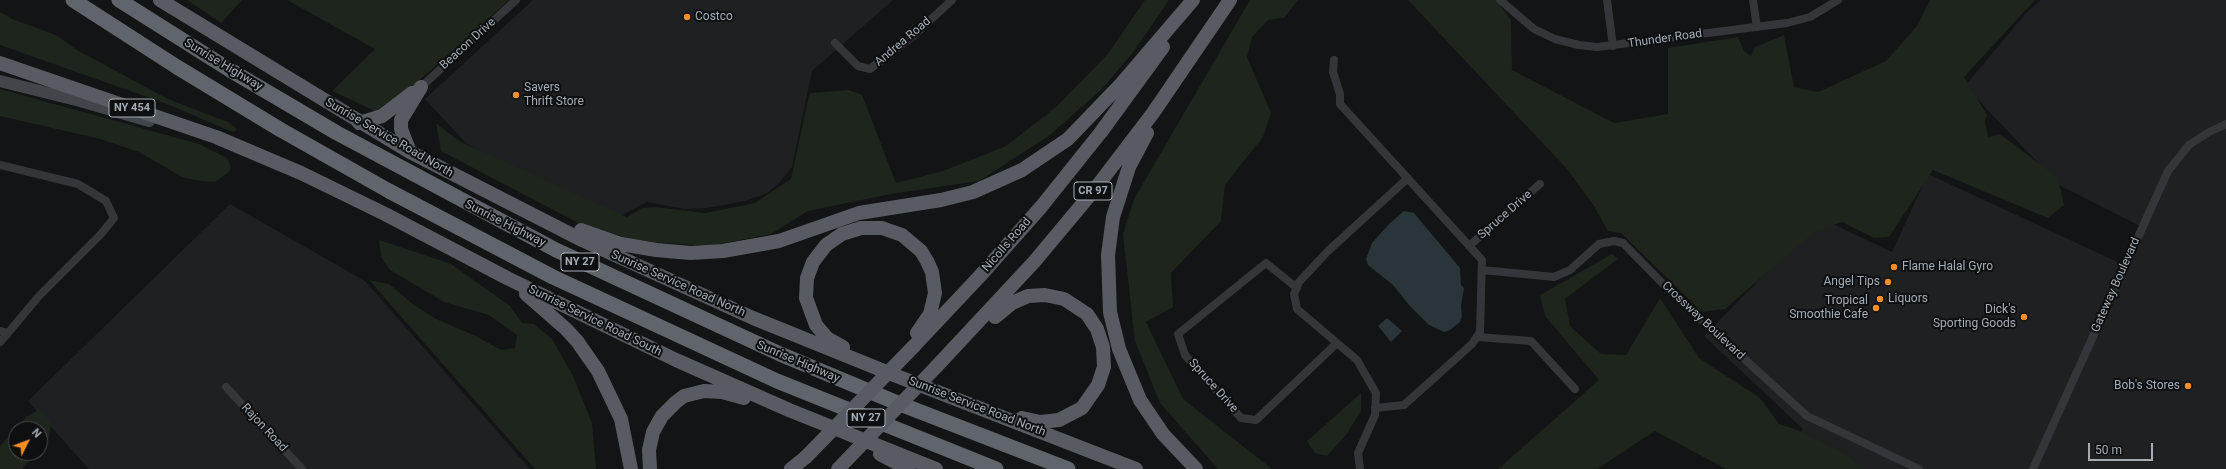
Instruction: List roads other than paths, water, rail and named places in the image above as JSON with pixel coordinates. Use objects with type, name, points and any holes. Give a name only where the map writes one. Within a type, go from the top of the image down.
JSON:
[{"type":"highway","name":"Sunrise Highway","points":[[73,0],[177,67],[281,130],[389,191],[525,263],[615,307],[777,381],[996,469]]},
{"type":"highway","name":"Sunrise Highway","points":[[119,0],[230,70],[337,133],[556,250],[780,354],[895,402],[1068,469]]},
{"type":"highway","name":"Sunrise Service Road North","points":[[160,0],[359,123],[410,152],[575,237],[753,318],[964,403],[1136,469]]},
{"type":"highway","points":[[460,178],[506,194],[592,235],[621,244],[656,250],[691,253],[723,252],[760,246],[859,212],[941,200],[973,192],[1026,168],[1051,152],[1083,125],[1193,0]]},
{"type":"highway","name":"Nicolls Road","points":[[911,344],[1011,242],[1072,170],[1138,82],[1193,0]]},
{"type":"highway","name":"CR 97","points":[[838,469],[954,349],[1034,262],[1065,225],[1124,151],[1180,75],[1230,0]]},
{"type":"highway","name":"NY 454","points":[[0,63],[216,137],[262,157]]},
{"type":"highway","points":[[1180,75],[1136,153],[1122,184],[1110,236],[1108,292],[1115,337],[1132,384],[1163,434],[1196,469]]},
{"type":"highway","points":[[359,123],[382,116],[421,87]]},
{"type":"highway","points":[[410,152],[401,130],[401,120],[421,87]]},
{"type":"highway","name":"Sunrise Service Road South","points":[[262,157],[344,194],[509,279],[669,356],[789,410],[936,469]]},
{"type":"highway","points":[[795,469],[880,381],[911,344],[925,323],[933,305],[935,293],[932,272],[921,251],[902,235],[882,228],[871,227],[852,230],[834,238],[819,253],[807,278],[806,298],[812,316],[828,338],[894,375]]},
{"type":"highway","points":[[509,279],[566,329],[577,341],[598,371],[621,419],[631,469]]},
{"type":"highway","points":[[954,349],[985,326],[1012,303],[1037,295],[1064,299],[1080,308],[1092,321],[1103,347],[1104,367],[1094,393],[1082,408],[1066,418],[1050,422],[1031,421],[964,403]]},
{"type":"highway","points":[[650,469],[649,450],[656,424],[668,408],[684,396],[713,390],[789,410]]},
{"type":"highway","points":[[851,435],[896,464],[908,469]]},
{"type":"highway","points":[[847,469],[870,436]]},
{"type":"highway","points":[[791,469],[806,457]]},
{"type":"main road","points":[[0,81],[102,106],[262,157]]},
{"type":"street","name":"Beacon Drive","points":[[421,87],[516,0]]},
{"type":"street","name":"Andrea Road","points":[[835,43],[858,66],[870,69],[913,36],[952,0]]},
{"type":"street","name":"Thunder Road","points":[[1500,0],[1534,29],[1555,39],[1579,45],[1614,46],[1757,27],[1810,17],[1838,0]]},
{"type":"street","points":[[1607,0],[1614,46]]},
{"type":"street","points":[[1753,0],[1757,27]]},
{"type":"street","name":"Spruce Drive","points":[[1334,60],[1333,72],[1340,94],[1340,104],[1482,260],[1480,332],[1477,337]]},
{"type":"street","name":"Gateway Boulevard","points":[[2033,469],[2168,171],[2189,145],[2209,132],[2226,124]]},
{"type":"street","points":[[0,165],[78,184],[106,201],[114,218],[101,234],[4,332],[0,342]]},
{"type":"street","points":[[1360,469],[1358,453],[1375,415],[1376,393],[1357,360],[1297,309],[1294,294],[1299,282],[1328,251],[1408,178]]},
{"type":"street","name":"Spruce Drive","points":[[1470,246],[1540,184]]},
{"type":"street","name":"Crossway Boulevard","points":[[1482,270],[1554,277],[1570,270],[1599,244],[1614,240],[1623,243],[1672,293],[1807,416],[1919,469]]},
{"type":"street","name":"Spruce Drive","points":[[1297,288],[1266,263],[1178,334],[1185,355],[1241,418],[1256,420],[1337,343]]},
{"type":"street","points":[[1375,408],[1404,405],[1472,344],[1477,337],[1531,342],[1576,389]]},
{"type":"street","name":"Rajon Road","points":[[226,387],[302,469]]},
{"type":"place","name":"Costco","points":[[687,17]]},
{"type":"place","name":"Savers Thrift Store","points":[[516,95]]},
{"type":"place","name":"Flame Halal Gyro","points":[[1894,267]]},
{"type":"place","name":"Angel Tips","points":[[1888,282]]},
{"type":"place","name":"Liquors","points":[[1880,299]]},
{"type":"place","name":"Tropical Smoothie Cafe","points":[[1876,308]]},
{"type":"place","name":"Dick's Sporting Goods","points":[[2024,317]]},
{"type":"place","name":"Bob's Stores","points":[[2188,386]]}]
